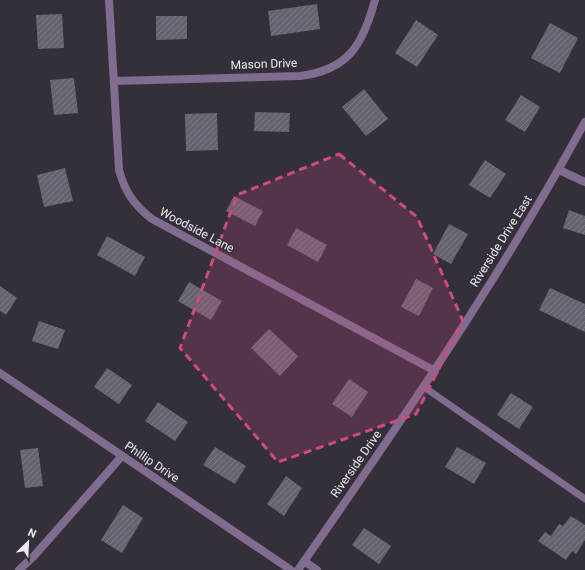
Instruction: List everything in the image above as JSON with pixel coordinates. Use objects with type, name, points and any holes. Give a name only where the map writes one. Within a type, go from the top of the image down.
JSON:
[{"type":"street","name":"Woodside Lane","points":[[109,0],[119,170],[126,192],[140,210],[152,219],[435,371]]},
{"type":"street","name":"Mason Drive","points":[[114,81],[300,76],[325,70],[345,58],[361,41],[368,28],[375,0]]},
{"type":"street","name":"Riverside Drive East","points":[[435,371],[559,170],[585,122]]},
{"type":"street","points":[[559,170],[585,182]]},
{"type":"street","name":"Riverside Drive","points":[[298,570],[435,371]]},
{"type":"street","name":"Phillip Drive","points":[[0,373],[291,570]]},
{"type":"street","points":[[19,570],[34,556],[122,456]]},
{"type":"street","points":[[304,561],[317,570]]},
{"type":"lane","points":[[424,387],[585,499]]},
{"type":"highlighted area","points":[[339,154],[417,217],[463,321],[416,414],[278,462],[180,348],[237,195]]},
{"type":"building","points":[[317,4],[320,29],[271,36],[268,11]]},
{"type":"building","points":[[62,14],[64,48],[38,49],[36,15]]},
{"type":"building","points":[[156,16],[187,16],[187,39],[156,40]]},
{"type":"building","points":[[416,20],[438,35],[417,67],[395,53]]},
{"type":"building","points":[[550,23],[578,38],[560,73],[531,58]]},
{"type":"building","points":[[74,78],[78,113],[54,115],[50,80]]},
{"type":"building","points":[[364,89],[388,119],[366,136],[342,107]]},
{"type":"building","points":[[521,95],[540,107],[525,132],[505,120]]},
{"type":"building","points":[[255,112],[290,113],[289,132],[254,131]]},
{"type":"building","points":[[217,113],[218,150],[186,151],[185,114]]},
{"type":"building","points":[[485,160],[506,174],[490,198],[469,185]]},
{"type":"building","points":[[65,168],[73,201],[44,207],[37,175]]},
{"type":"building","points":[[234,196],[263,211],[255,226],[226,211]]},
{"type":"building","points":[[569,210],[585,216],[585,235],[563,228]]},
{"type":"building","points":[[449,224],[468,234],[451,264],[433,254]]},
{"type":"building","points":[[296,228],[327,245],[318,262],[287,245]]},
{"type":"building","points":[[107,236],[145,257],[135,276],[97,255]]},
{"type":"building","points":[[416,279],[433,288],[419,316],[401,307]]},
{"type":"building","points":[[189,282],[222,301],[211,320],[178,301]]},
{"type":"building","points":[[0,286],[17,298],[6,315],[0,311]]},
{"type":"building","points":[[550,288],[585,304],[585,332],[539,310]]},
{"type":"building","points":[[39,321],[65,330],[58,349],[32,341]]},
{"type":"building","points":[[269,329],[298,356],[280,376],[251,348]]},
{"type":"building","points":[[107,368],[132,385],[119,404],[94,387]]},
{"type":"building","points":[[349,379],[368,392],[352,417],[332,404]]},
{"type":"building","points":[[511,393],[533,407],[519,429],[497,415]]},
{"type":"building","points":[[158,402],[188,422],[175,441],[145,421]]},
{"type":"building","points":[[215,447],[246,466],[235,484],[203,465]]},
{"type":"building","points":[[457,447],[486,463],[474,484],[445,467]]},
{"type":"building","points":[[38,448],[43,486],[25,488],[20,450]]},
{"type":"building","points":[[286,476],[302,488],[284,516],[267,504]]},
{"type":"building","points":[[123,505],[143,518],[122,553],[101,540]]},
{"type":"building","points":[[571,516],[585,525],[585,540],[576,554],[572,551],[566,560],[538,541],[545,532],[551,536],[559,524],[563,526]]},
{"type":"building","points":[[364,528],[391,546],[379,564],[352,545]]}]
